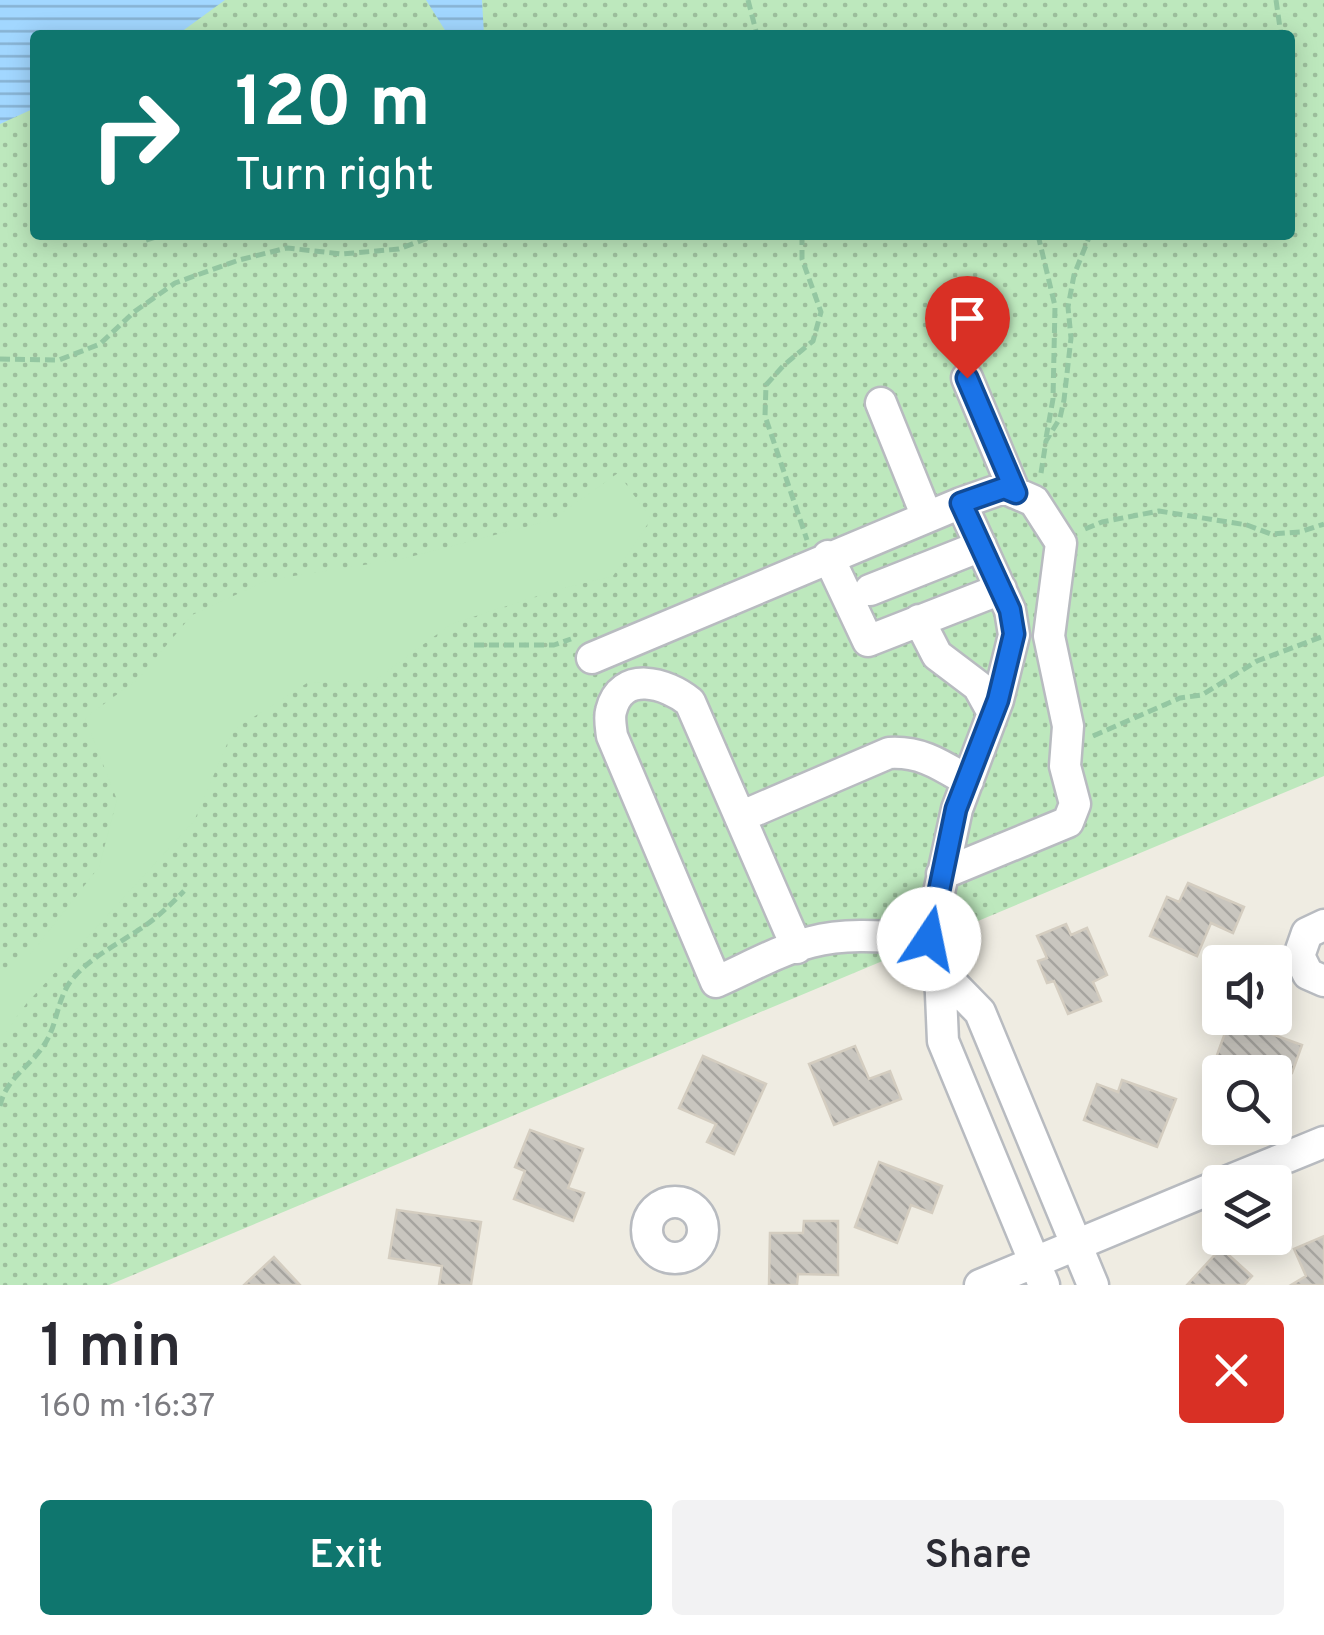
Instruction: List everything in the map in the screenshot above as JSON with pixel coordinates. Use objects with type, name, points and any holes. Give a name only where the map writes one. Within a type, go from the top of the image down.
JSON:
[{"type":"street","points":[[942,874],[1068,822],[1075,804],[1066,766],[1068,726],[1049,636],[1061,542],[1025,497],[967,378]]},
{"type":"street","points":[[881,403],[927,517]]},
{"type":"street","points":[[592,658],[961,503],[1004,488],[1025,497]]},
{"type":"street","points":[[961,503],[1010,610],[1014,634],[993,712],[956,809],[929,939],[940,970],[943,1041],[1040,1274]]},
{"type":"street","points":[[870,590],[981,546]]},
{"type":"street","points":[[821,559],[868,642],[1001,589]]},
{"type":"street","points":[[919,620],[937,654],[978,686],[993,712]]},
{"type":"street","points":[[797,948],[690,702],[673,688],[649,683],[628,686],[610,712],[612,736],[716,982],[797,948],[810,942],[868,936],[929,939]]},
{"type":"street","points":[[740,817],[890,753],[911,751],[968,781]]},
{"type":"street","points":[[1324,925],[1306,934],[1299,956],[1308,974],[1324,981]]},
{"type":"street","points":[[940,970],[980,1012],[1094,1285]]},
{"type":"street","points":[[1269,1165],[1324,1142]]},
{"type":"street","points":[[980,1285],[1040,1274],[1076,1244],[1202,1193]]},
{"type":"path","points":[[748,0],[756,30]]},
{"type":"path","points":[[1276,0],[1280,30]]},
{"type":"path","points":[[412,244],[414,240]]},
{"type":"path","points":[[0,359],[58,360],[100,344],[134,312],[175,283],[239,260],[287,248],[342,254],[400,249],[423,240]]},
{"type":"path","points":[[802,240],[802,259],[821,312],[813,341],[766,386],[765,416],[821,559]]},
{"type":"path","points":[[1025,497],[1046,440],[1053,399],[1055,306],[1039,240]]},
{"type":"path","points":[[1046,440],[1060,418],[1064,400],[1071,338],[1068,307],[1074,275],[1088,240]]},
{"type":"path","points":[[1061,542],[1102,522],[1159,511],[1247,525],[1271,534],[1300,532],[1324,524]]},
{"type":"path","points":[[1067,747],[1180,698],[1202,696],[1257,660],[1324,636]]},
{"type":"path","points":[[0,1106],[3,1092],[43,1048],[54,1026],[62,993],[75,976],[140,930],[184,891]]},
{"type":"green space","points":[[0,0],[1324,0],[1324,776],[109,1285],[0,1285]]},
{"type":"green space","points":[[618,473],[651,519],[613,576],[451,624],[375,680],[307,683],[233,730],[194,821],[26,1004],[0,1040],[0,985],[29,956],[99,867],[117,800],[85,718],[138,679],[192,615],[268,580],[402,559],[552,520]]},
{"type":"water","points":[[0,0],[225,0],[184,30],[30,30],[30,110],[0,124]]},
{"type":"water","points":[[426,0],[482,0],[484,30],[445,30]]},
{"type":"building","points":[[1188,883],[1244,907],[1233,933],[1211,923],[1197,956],[1150,936],[1167,897],[1179,902]]},
{"type":"building","points":[[1066,924],[1071,935],[1087,928],[1107,975],[1093,982],[1101,1001],[1068,1014],[1054,981],[1047,983],[1038,961],[1047,958],[1037,936]]},
{"type":"building","points":[[1224,1035],[1274,1035],[1302,1045],[1292,1073],[1292,1055],[1217,1055]]},
{"type":"building","points":[[855,1046],[869,1079],[890,1071],[901,1099],[834,1125],[809,1064]]},
{"type":"building","points":[[703,1056],[766,1084],[734,1154],[707,1142],[716,1124],[679,1108]]},
{"type":"building","points":[[1122,1080],[1176,1099],[1157,1147],[1084,1120],[1097,1084],[1118,1092]]},
{"type":"building","points":[[530,1130],[583,1149],[568,1188],[584,1193],[573,1221],[514,1199],[525,1171],[515,1167]]},
{"type":"building","points":[[879,1162],[942,1186],[932,1213],[911,1205],[897,1243],[855,1227]]},
{"type":"building","points":[[397,1210],[481,1222],[471,1285],[439,1285],[442,1266],[389,1258]]},
{"type":"building","points":[[804,1221],[838,1221],[838,1275],[798,1274],[797,1285],[769,1285],[770,1233],[803,1233]]},
{"type":"building","points":[[1324,1236],[1324,1285],[1291,1285],[1306,1276],[1294,1249]]},
{"type":"building","points":[[1215,1255],[1229,1255],[1252,1276],[1244,1285],[1187,1285]]},
{"type":"building","points":[[274,1257],[300,1285],[244,1285]]},
{"type":"route","points":[[929,939],[956,809],[998,700],[1014,634],[1010,610],[961,503],[1004,488],[1016,493],[967,378]]}]
